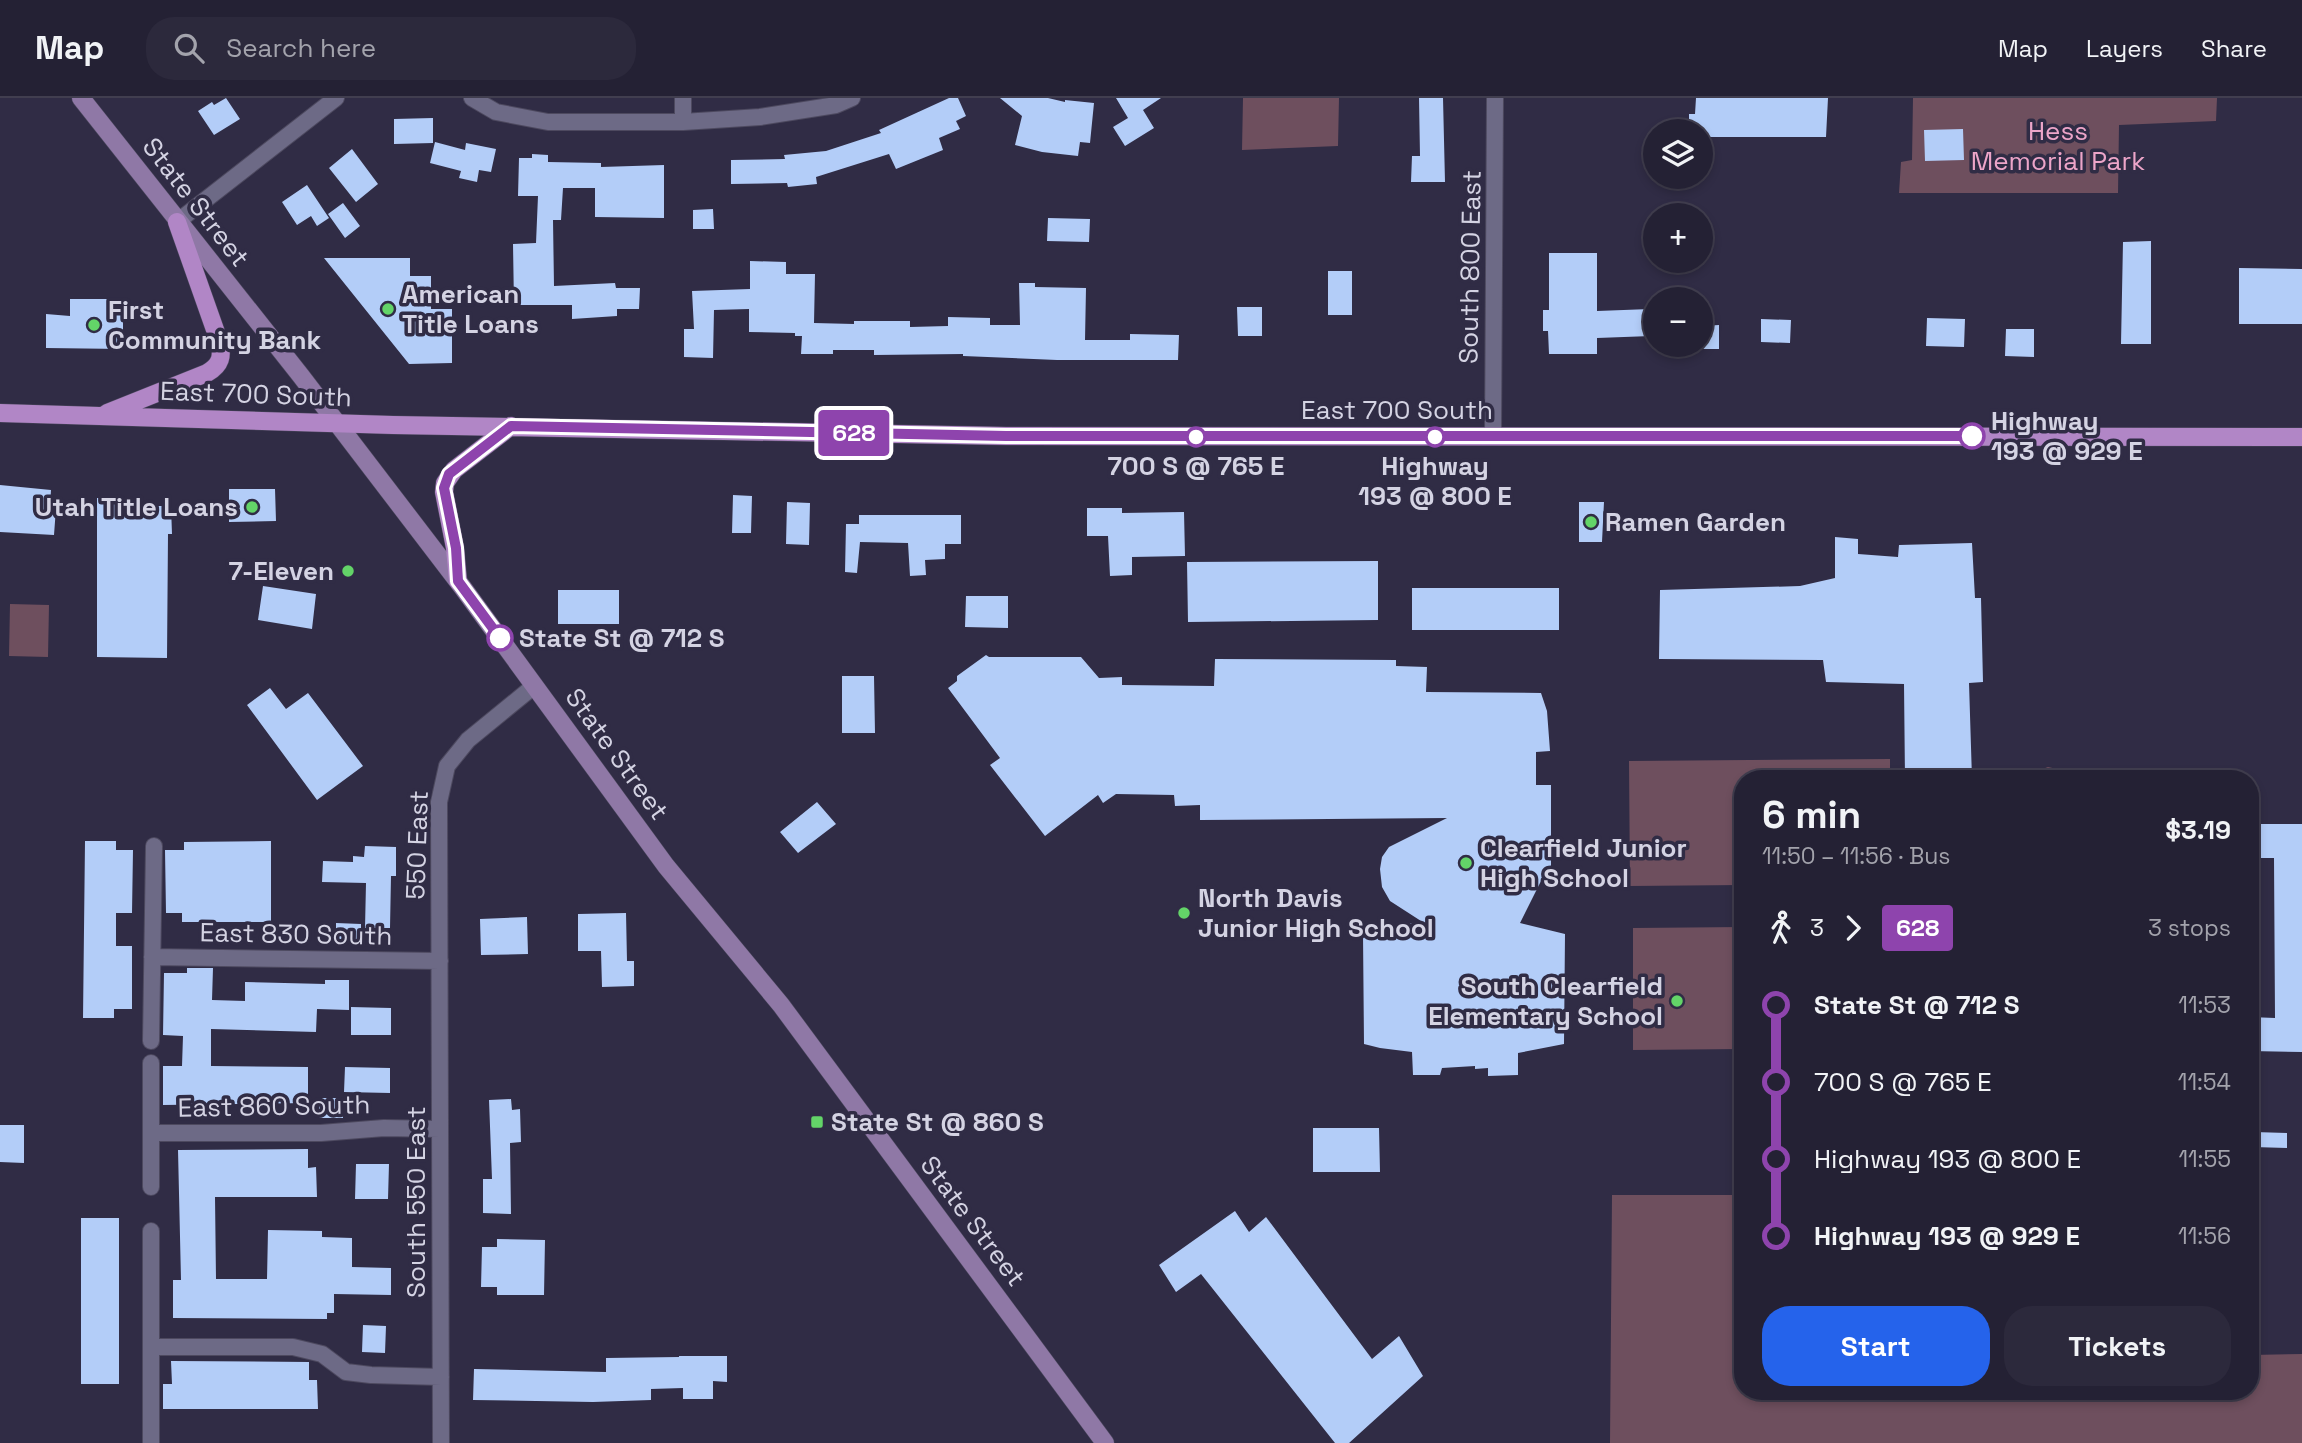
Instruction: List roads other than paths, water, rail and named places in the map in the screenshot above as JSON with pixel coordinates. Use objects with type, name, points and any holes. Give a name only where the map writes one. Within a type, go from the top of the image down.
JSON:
[{"type":"main road","name":"State Street","points":[[81,98],[458,581],[666,866],[781,1005],[1105,1443]]},
{"type":"main road","points":[[100,416],[206,373],[219,362],[219,341],[177,222]]},
{"type":"main road","name":"East 700 South","points":[[0,413],[336,423],[1006,436],[2302,437]]},
{"type":"main road","points":[[458,581],[456,548],[444,492],[445,483],[454,470],[511,426]]},
{"type":"street","points":[[177,222],[336,98]]},
{"type":"street","points":[[472,98],[496,112],[548,122],[683,122],[760,117],[836,105],[852,98]]},
{"type":"street","points":[[683,98],[683,122]]},
{"type":"street","name":"South 800 East","points":[[1493,436],[1495,98]]},
{"type":"street","name":"550 East","points":[[440,961],[439,802],[447,766],[468,740],[534,685]]},
{"type":"street","points":[[151,1041],[153,846]]},
{"type":"street","name":"East 830 South","points":[[152,957],[440,961]]},
{"type":"street","name":"South 550 East","points":[[440,961],[441,1443]]},
{"type":"street","points":[[151,1063],[151,1186]]},
{"type":"street","name":"East 860 South","points":[[151,1133],[321,1133],[384,1128],[440,1129]]},
{"type":"street","points":[[151,1231],[151,1440]]},
{"type":"street","points":[[151,1347],[293,1347],[322,1354],[346,1372],[441,1377]]},
{"type":"place","name":"American Title Loans","points":[[388,309]]},
{"type":"place","name":"First Community Bank","points":[[94,325]]},
{"type":"place","name":"Highway 193 @ 929 E","points":[[1972,436]]},
{"type":"place","name":"700 S @ 765 E","points":[[1196,437]]},
{"type":"place","name":"Highway 193 @ 800 E","points":[[1435,437]]},
{"type":"place","name":"Utah Title Loans","points":[[252,507]]},
{"type":"place","name":"Ramen Garden","points":[[1591,522]]},
{"type":"place","name":"7-Eleven","points":[[348,571]]},
{"type":"place","name":"State St @ 712 S","points":[[500,638]]},
{"type":"place","name":"Clearfield Junior High School","points":[[1466,863]]},
{"type":"place","name":"North Davis Junior High School","points":[[1184,913]]},
{"type":"place","name":"South Clearfield Elementary School","points":[[1677,1001]]},
{"type":"place","name":"State St @ 860 S","points":[[817,1122]]},
{"type":"park label","name":"Hess Memorial Park","points":[[2058,146]]}]
